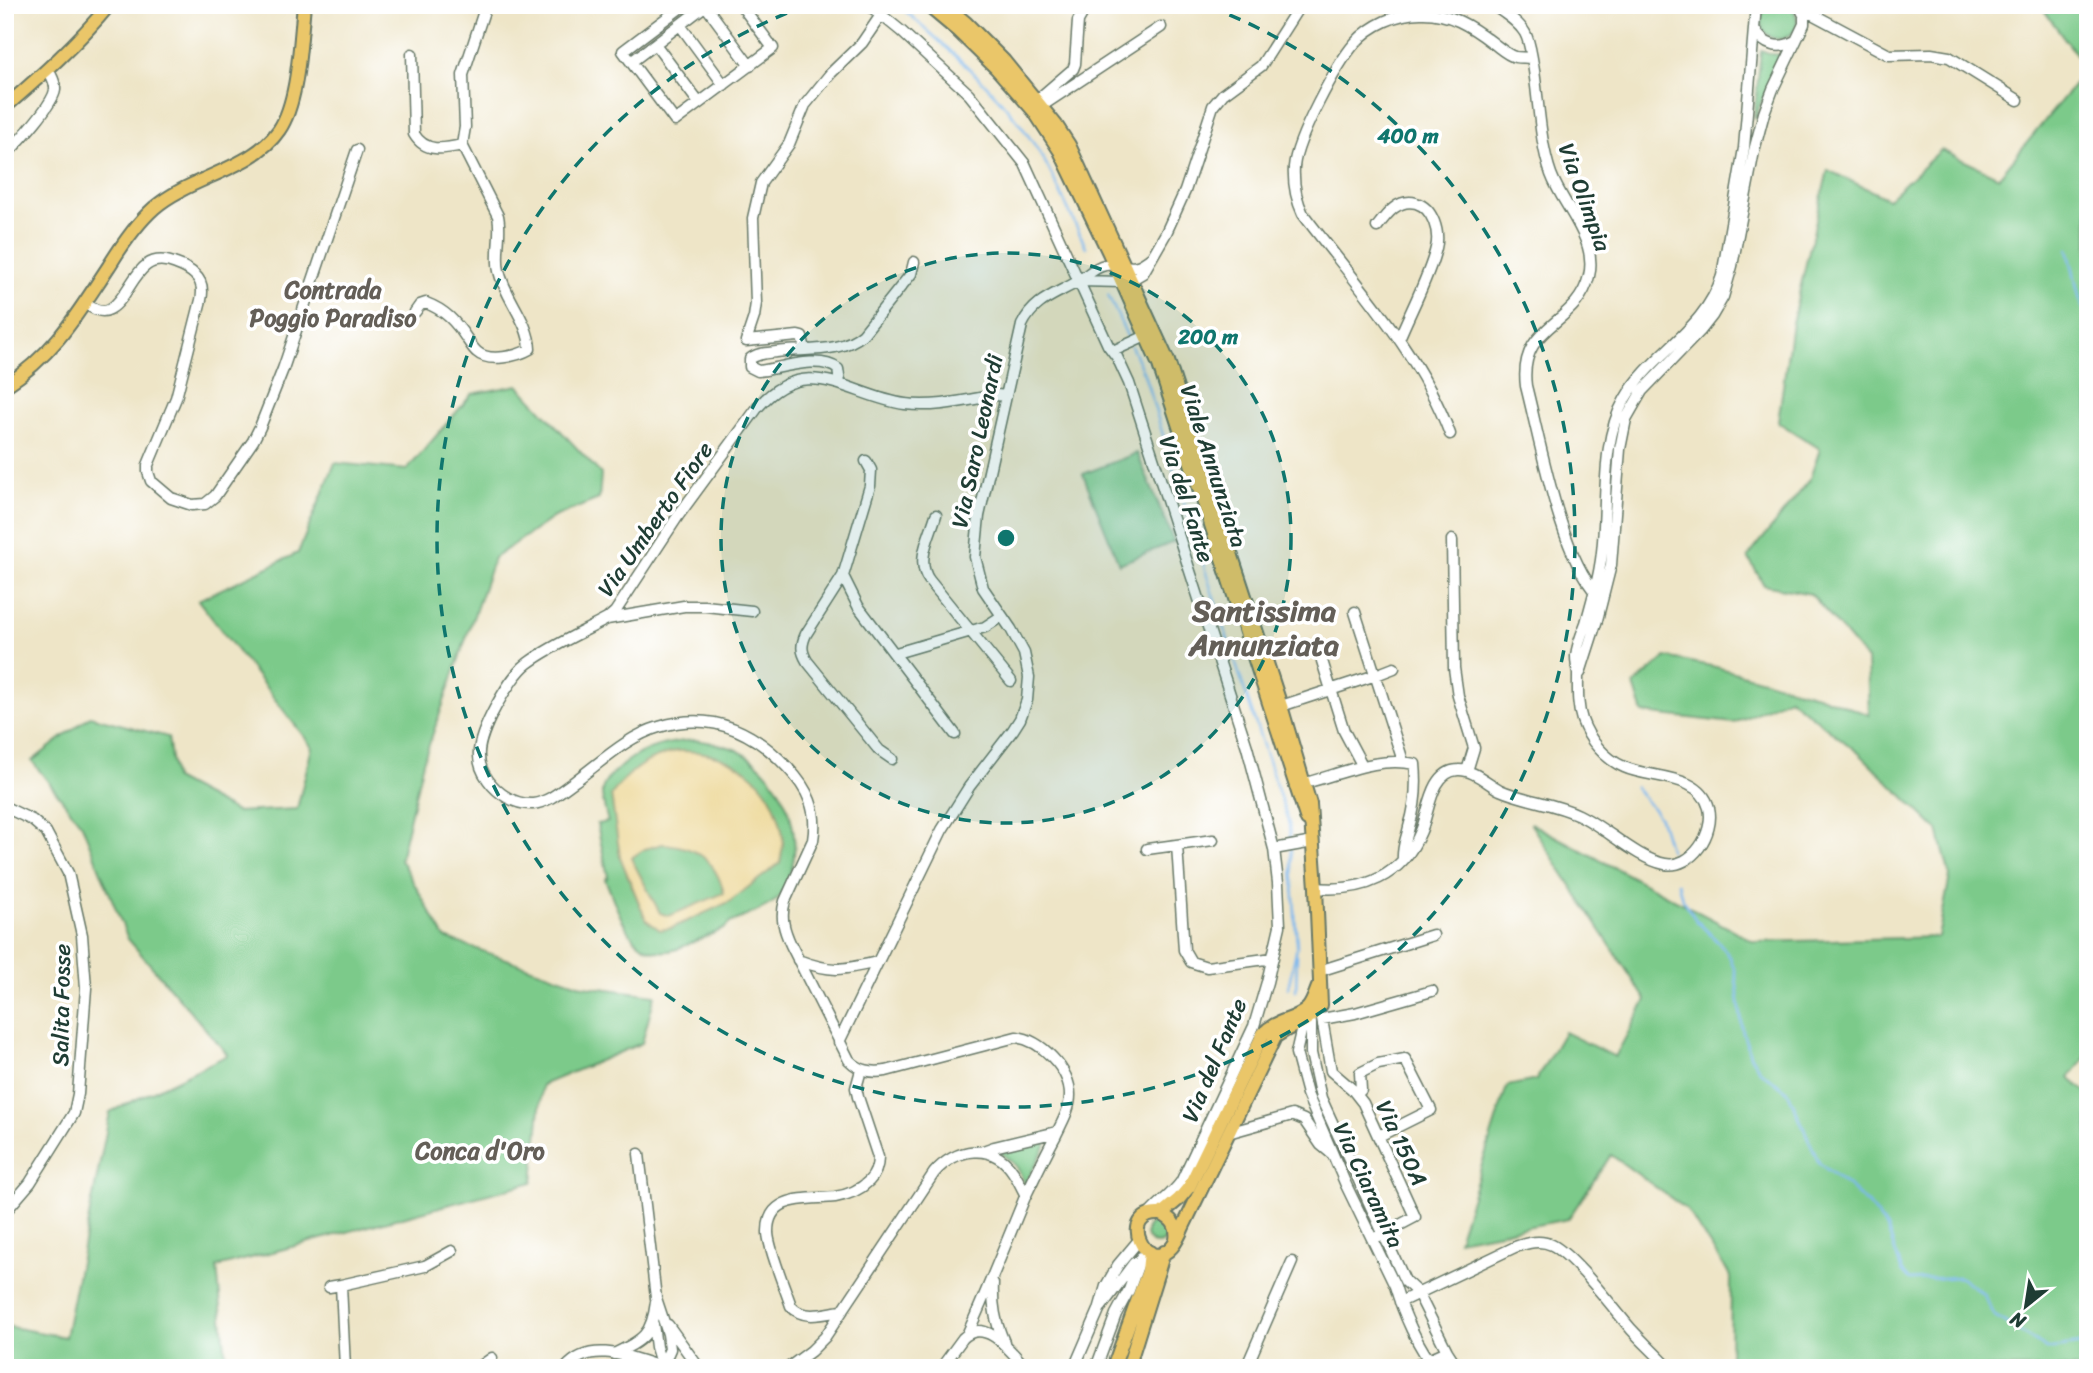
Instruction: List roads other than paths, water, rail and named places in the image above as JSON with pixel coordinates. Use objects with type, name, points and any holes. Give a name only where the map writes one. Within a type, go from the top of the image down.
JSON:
[{"type":"main road","points":[[5,386],[43,358],[130,235],[153,209],[180,190],[256,153],[279,130],[288,114],[293,92],[304,5]]},
{"type":"main road","name":"Viale Annunziata","points":[[927,5],[1036,106]]},
{"type":"main road","name":"Viale Annunziata","points":[[945,5],[1004,61],[1036,106],[1069,145],[1163,363],[1229,548],[1276,708],[1310,840]]},
{"type":"main road","points":[[5,107],[87,31],[108,6]]},
{"type":"main road","name":"Viale Annunziata","points":[[1126,281],[1143,338],[1163,363]]},
{"type":"main road","name":"Viale Annunziata","points":[[1276,708],[1305,783],[1310,804],[1319,977]]},
{"type":"main road","points":[[1312,1015],[1311,1004],[1319,977]]},
{"type":"main road","points":[[1128,1368],[1164,1252],[1174,1245],[1275,1037],[1312,1015]]},
{"type":"main road","points":[[1113,1368],[1148,1271],[1141,1250],[1140,1224],[1147,1217],[1161,1214],[1189,1187],[1263,1034],[1272,1026],[1312,1015]]},
{"type":"main road","points":[[1161,1214],[1173,1221],[1176,1240]]},
{"type":"main road","points":[[1141,1250],[1164,1252]]},
{"type":"street","points":[[415,312],[420,305],[426,303],[444,313],[454,320],[476,352],[485,356],[505,358],[530,349],[521,318],[499,272],[498,216],[462,145],[465,127],[463,75],[486,5]]},
{"type":"street","points":[[684,5],[623,51],[676,121],[773,48],[741,5]]},
{"type":"street","name":"Via del Fante","points":[[869,5],[969,94],[1025,164],[1108,345],[1116,350],[1198,595],[1277,848],[1280,926],[1258,1015],[1247,1044],[1181,1182],[1147,1217]]},
{"type":"street","points":[[1036,106],[1073,69],[1078,21],[1082,14],[1078,5]]},
{"type":"street","points":[[1079,281],[1126,281],[1143,273],[1166,233],[1185,191],[1213,106],[1223,94],[1261,66],[1300,5]]},
{"type":"street","name":"Via Olimpia","points":[[1493,5],[1524,32],[1531,58],[1550,172],[1590,253],[1591,266],[1583,293],[1574,305],[1532,344],[1525,378],[1558,510],[1588,584],[1598,596]]},
{"type":"street","points":[[631,62],[705,6],[750,66]]},
{"type":"street","points":[[1800,6],[1889,55],[1931,54],[1949,57],[2018,100]]},
{"type":"street","points":[[1612,481],[1621,437],[1633,405],[1650,382],[1702,330],[1723,298],[1736,249],[1760,127],[1773,89],[1804,24],[1800,6]]},
{"type":"street","points":[[1756,7],[1753,20],[1755,30],[1758,36],[1769,44],[1783,46],[1814,27],[1830,23]]},
{"type":"street","points":[[1450,434],[1425,380],[1399,339],[1303,214],[1297,201],[1294,165],[1304,133],[1340,66],[1355,43],[1383,22],[1402,14],[1439,14],[1476,30],[1508,54],[1531,58]]},
{"type":"street","points":[[805,349],[804,340],[798,336],[746,341],[756,303],[753,218],[759,190],[763,179],[789,144],[805,105],[831,73],[857,48],[881,15]]},
{"type":"street","points":[[680,25],[724,85]]},
{"type":"street","points":[[1036,106],[1161,27]]},
{"type":"street","points":[[1316,888],[1342,889],[1363,885],[1389,872],[1413,848],[1436,786],[1451,772],[1461,770],[1504,791],[1579,815],[1658,862],[1677,864],[1692,856],[1702,842],[1709,823],[1709,806],[1701,793],[1687,783],[1635,772],[1617,764],[1602,752],[1589,735],[1580,716],[1578,677],[1598,596],[1611,565],[1613,426],[1625,399],[1643,376],[1696,323],[1716,293],[1728,246],[1747,125],[1755,30]]},
{"type":"street","points":[[654,44],[699,103]]},
{"type":"street","points":[[412,54],[414,134],[422,144],[437,149],[462,145]]},
{"type":"street","points":[[5,156],[32,126],[53,96],[54,82],[48,69]]},
{"type":"street","points":[[1747,125],[1760,127]]},
{"type":"street","points":[[84,303],[97,310],[108,310],[140,270],[155,262],[175,263],[198,278],[203,291],[176,398],[150,457],[148,472],[151,481],[171,498],[192,505],[205,504],[215,496],[260,427],[283,369],[357,150]]},
{"type":"street","points":[[1377,227],[1396,205],[1410,202],[1423,206],[1437,232],[1437,246],[1432,261],[1399,339]]},
{"type":"street","name":"Via Saro Leonardi","points":[[839,1042],[942,830],[962,797],[1013,730],[1024,709],[1029,688],[1028,665],[1019,641],[988,597],[979,578],[975,546],[979,516],[1020,334],[1026,318],[1040,302],[1079,281],[1088,273],[1105,265],[1142,265],[1152,257]]},
{"type":"street","points":[[840,383],[838,369],[830,364],[794,364],[758,371],[750,367],[749,363],[757,354],[834,348],[855,341],[911,274],[914,262]]},
{"type":"street","points":[[1116,350],[1143,338]]},
{"type":"street","name":"Via Umberto Fiore","points":[[862,1070],[849,1060],[839,1042],[783,926],[783,909],[813,840],[814,809],[807,792],[770,749],[750,735],[709,722],[682,722],[662,726],[628,742],[553,797],[532,804],[521,803],[503,795],[484,775],[479,755],[481,738],[516,675],[536,658],[607,619],[621,604],[678,516],[764,400],[779,388],[816,380],[840,383],[892,402],[908,404],[1006,396]]},
{"type":"street","points":[[866,461],[871,470],[870,486],[843,576],[802,641],[802,650],[807,661],[879,750],[892,759]]},
{"type":"street","points":[[936,515],[923,559],[923,570],[1011,681]]},
{"type":"street","points":[[1452,540],[1452,636],[1455,676],[1474,748],[1467,771]]},
{"type":"street","points":[[843,576],[858,606],[955,734]]},
{"type":"street","points":[[607,619],[684,606],[752,611]]},
{"type":"street","points":[[1355,612],[1403,761]]},
{"type":"street","points":[[896,653],[985,627],[1002,616]]},
{"type":"street","points":[[1317,645],[1344,731],[1362,765]]},
{"type":"street","points":[[1276,708],[1394,668]]},
{"type":"street","points":[[1305,783],[1362,765],[1403,761],[1415,764],[1417,777],[1409,827],[1402,849],[1403,860]]},
{"type":"street","name":"Salita Fosse","points":[[5,807],[32,820],[46,832],[68,873],[82,934],[86,988],[79,1094],[74,1113],[30,1183],[5,1212]]},
{"type":"street","points":[[1147,849],[1213,840]]},
{"type":"street","points":[[1277,848],[1310,840]]},
{"type":"street","points":[[1177,845],[1184,950],[1188,959],[1195,965],[1207,967],[1273,958]]},
{"type":"street","points":[[1319,977],[1433,935]]},
{"type":"street","points":[[798,960],[836,970],[877,962]]},
{"type":"street","points":[[1312,1015],[1355,1013],[1432,990]]},
{"type":"street","points":[[1256,1048],[1258,1015]]},
{"type":"street","name":"Via Ciaramita","points":[[1312,1015],[1314,1069],[1321,1098],[1405,1281],[1418,1293],[1458,1368]]},
{"type":"street","name":"Via Ciaramita","points":[[1312,1015],[1296,1047],[1307,1094],[1400,1302],[1428,1360],[1436,1368]]},
{"type":"street","name":"Via 150A","points":[[1312,1015],[1331,1071],[1363,1103],[1415,1217],[1383,1234]]},
{"type":"street","points":[[1275,1037],[1286,1037],[1296,1047]]},
{"type":"street","points":[[842,1311],[808,1315],[800,1314],[791,1306],[768,1231],[772,1216],[782,1204],[803,1198],[845,1194],[863,1186],[873,1177],[878,1157],[856,1088],[862,1070],[886,1071],[1008,1038],[1024,1038],[1044,1049],[1053,1058],[1068,1083],[1068,1108],[1026,1196],[967,1335],[941,1368]]},
{"type":"street","points":[[1356,1094],[1361,1090],[1360,1073],[1378,1064],[1405,1059],[1431,1110],[1379,1136]]},
{"type":"street","points":[[1228,1133],[1292,1115],[1304,1120],[1321,1145],[1333,1155]]},
{"type":"street","points":[[788,1368],[819,1343],[941,1166],[964,1152],[983,1151],[1057,1132]]},
{"type":"street","points":[[983,1151],[1008,1166],[1026,1196]]},
{"type":"street","points":[[639,1154],[656,1298],[653,1323],[656,1347],[663,1368]]},
{"type":"street","points":[[1373,1240],[1383,1234]]},
{"type":"street","points":[[1400,1302],[1515,1247],[1527,1243],[1550,1244],[1562,1252],[1669,1368]]},
{"type":"street","points":[[1125,1295],[1122,1267],[1141,1250]]},
{"type":"street","points":[[1096,1368],[1116,1314],[1129,1290],[1141,1250]]},
{"type":"street","points":[[1074,1368],[1110,1278],[1124,1257],[1141,1250]]},
{"type":"street","points":[[329,1287],[425,1266],[452,1251]]},
{"type":"street","points":[[1245,1368],[1292,1262]]},
{"type":"street","points":[[993,1279],[992,1305],[995,1322],[1006,1346]]},
{"type":"street","points":[[1099,1311],[1123,1279]]},
{"type":"street","points":[[341,1285],[345,1368]]},
{"type":"street","points":[[656,1298],[664,1319],[670,1349],[663,1368]]},
{"type":"street","points":[[664,1319],[699,1368]]},
{"type":"street","points":[[614,1354],[641,1339],[653,1323]]},
{"type":"street","points":[[967,1335],[976,1331],[998,1338],[1026,1368]]},
{"type":"street","points":[[1408,1368],[1447,1351]]},
{"type":"street","points":[[566,1368],[575,1359],[596,1352],[614,1354],[663,1368]]},
{"type":"street","points":[[478,1368],[492,1358]]},
{"type":"waterway","points":[[902,8],[979,78],[1014,117],[1044,160],[1086,247]]},
{"type":"waterway","points":[[2068,249],[2080,300],[2088,317]]},
{"type":"waterway","points":[[1108,295],[1129,340]]},
{"type":"waterway","points":[[1131,346],[1144,374],[1213,595],[1289,824],[1290,842]]},
{"type":"waterway","points":[[2088,528],[2088,538]]},
{"type":"waterway","points":[[1635,787],[1660,818],[1670,851]]},
{"type":"waterway","points":[[1288,988],[1297,947],[1291,849]]},
{"type":"waterway","points":[[1678,883],[1682,899],[1696,920],[1730,957],[1735,971],[1743,1033],[1750,1055],[1760,1071],[1788,1092],[1819,1163],[1869,1205],[1887,1228],[1902,1271],[1910,1280],[1959,1277],[1983,1294],[1995,1316],[2047,1349],[2088,1343]]},
{"type":"waterway","points":[[1296,991],[1297,955]]},
{"type":"waterway","points":[[1443,1361],[1448,1368]]},
{"type":"district","name":"Contrada Poggio Paradiso","points":[[333,304]]},
{"type":"district","name":"Santissima Annunziata","points":[[1264,628]]},
{"type":"district","name":"Conca d'Oro","points":[[480,1151]]}]
